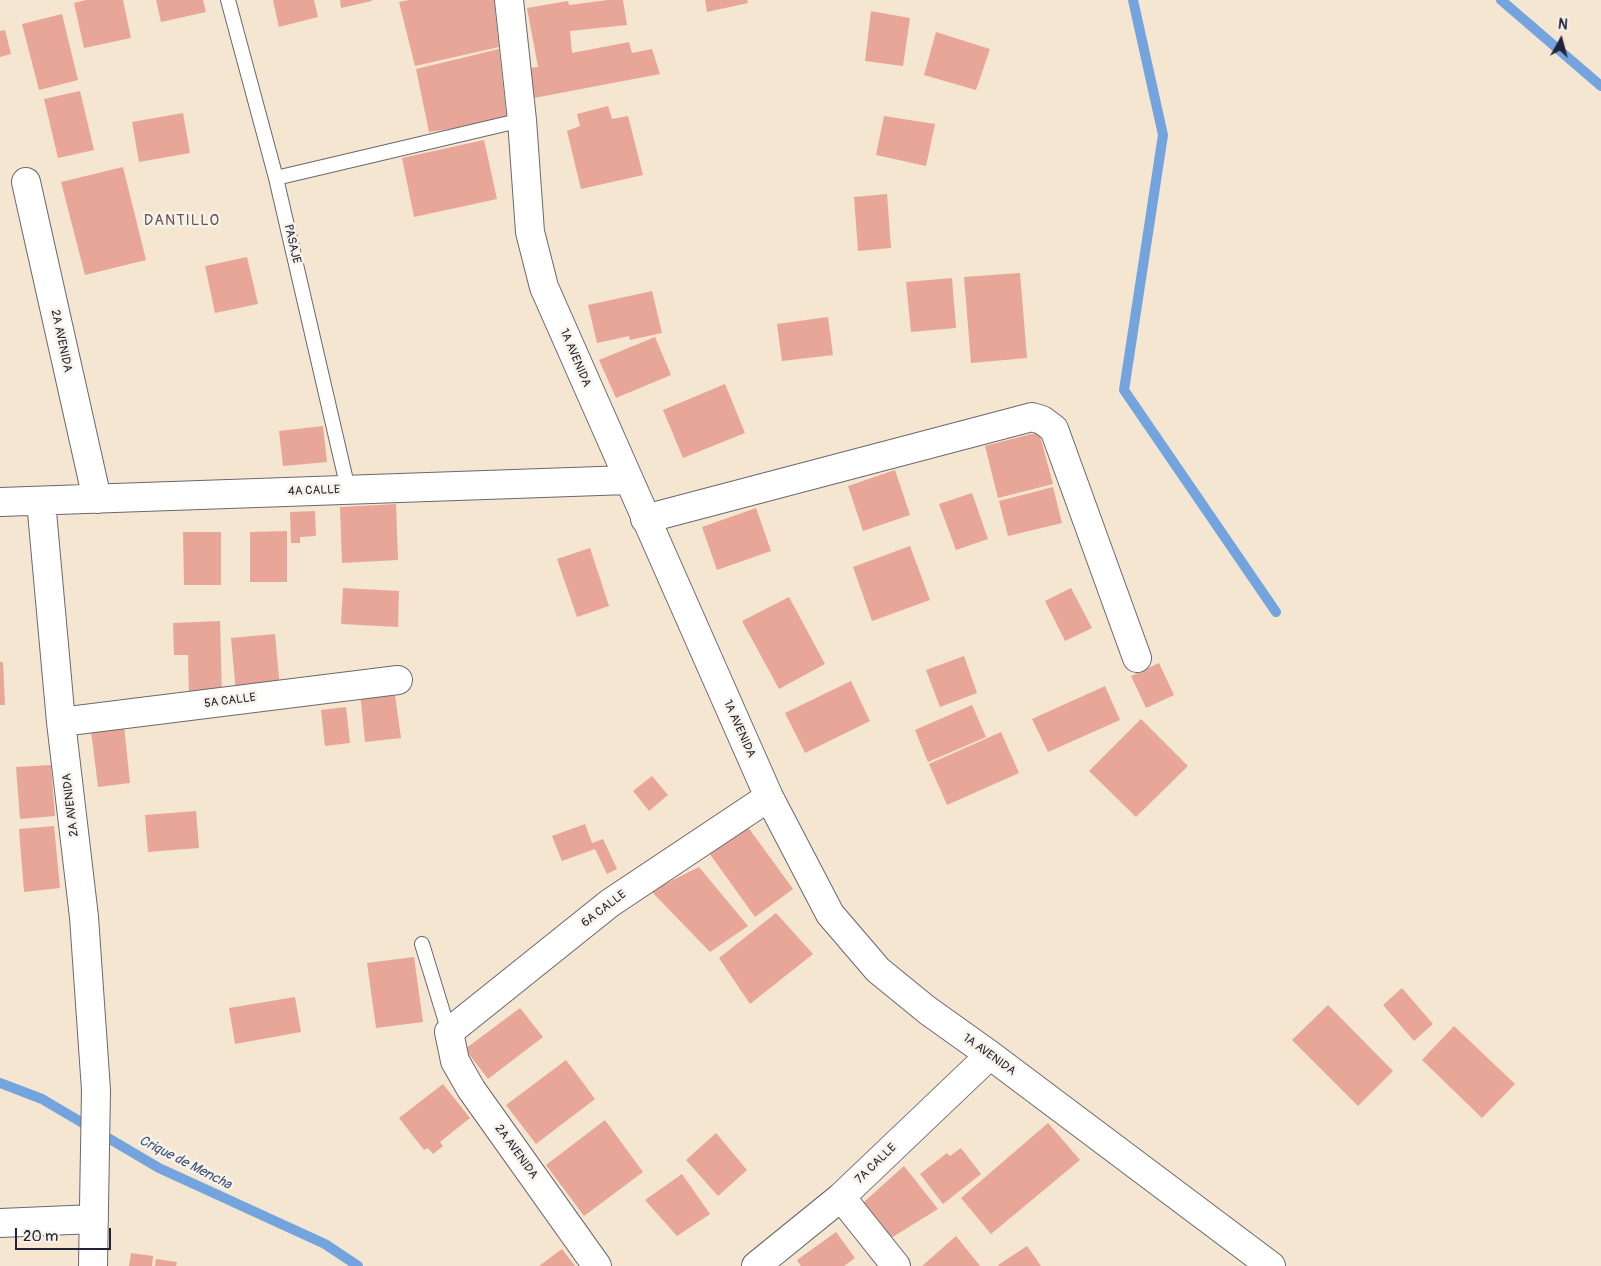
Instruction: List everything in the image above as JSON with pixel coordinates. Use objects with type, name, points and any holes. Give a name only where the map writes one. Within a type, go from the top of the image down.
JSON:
[{"type":"street","name":"1A AVENIDA","points":[[509,0],[522,120],[530,232],[544,287],[769,798],[830,914],[862,954],[927,1010],[990,1055],[1271,1266]]},
{"type":"street","name":"2A AVENIDA","points":[[26,182],[96,499]]},
{"type":"street","points":[[645,519],[1032,417],[1042,420],[1054,428],[1137,658]]},
{"type":"street","name":"4A CALLE","points":[[0,502],[628,480]]},
{"type":"street","name":"2A AVENIDA","points":[[41,501],[61,722],[84,917],[96,1108],[93,1266]]},
{"type":"street","name":"5A CALLE","points":[[61,722],[398,680]]},
{"type":"street","name":"6A CALLE","points":[[449,1032],[610,903],[769,798]]},
{"type":"street","name":"2A AVENIDA","points":[[449,1032],[455,1061],[471,1089],[597,1266]]},
{"type":"street","name":"7A CALLE","points":[[756,1266],[841,1197],[990,1055]]},
{"type":"street","points":[[841,1197],[896,1266]]},
{"type":"street","points":[[0,1223],[94,1219]]},
{"type":"lane","name":"PASAJE","points":[[228,0],[276,178],[348,489]]},
{"type":"lane","points":[[276,178],[522,120]]},
{"type":"lane","points":[[422,944],[449,1032]]},
{"type":"building","points":[[86,0],[123,0],[131,38],[84,48],[74,3]]},
{"type":"building","points":[[156,0],[203,0],[206,12],[161,22]]},
{"type":"building","points":[[273,0],[314,0],[318,17],[279,27]]},
{"type":"building","points":[[340,0],[371,0],[372,1],[341,8]]},
{"type":"building","points":[[409,0],[494,0],[499,47],[415,66],[399,2]]},
{"type":"building","points":[[623,0],[627,25],[570,31],[572,53],[629,42],[632,53],[652,49],[660,74],[534,98],[530,68],[538,67],[527,8],[568,1],[569,5]]},
{"type":"building","points":[[705,0],[747,0],[748,3],[707,12]]},
{"type":"building","points":[[871,11],[910,18],[903,66],[865,61]]},
{"type":"building","points":[[62,14],[78,80],[39,90],[22,24]]},
{"type":"building","points":[[5,30],[11,54],[0,57],[0,31]]},
{"type":"building","points":[[936,32],[990,49],[976,90],[924,75]]},
{"type":"building","points":[[499,49],[507,121],[429,132],[416,69]]},
{"type":"building","points":[[80,91],[94,150],[58,158],[44,99]]},
{"type":"building","points":[[608,106],[612,119],[628,116],[643,175],[581,189],[567,131],[580,126],[577,114]]},
{"type":"building","points":[[183,113],[190,153],[139,162],[132,122]]},
{"type":"building","points":[[884,116],[935,124],[926,166],[876,155]]},
{"type":"building","points":[[484,140],[497,199],[414,217],[402,158]]},
{"type":"building","points":[[123,167],[146,260],[85,275],[61,182]]},
{"type":"building","points":[[887,194],[891,248],[858,251],[854,197]]},
{"type":"building","points":[[247,257],[258,304],[215,313],[205,266]]},
{"type":"building","points":[[1020,273],[1027,358],[971,363],[964,277]]},
{"type":"building","points":[[952,278],[956,328],[911,332],[906,282]]},
{"type":"building","points":[[652,291],[662,333],[630,340],[629,336],[597,343],[588,305]]},
{"type":"building","points":[[828,317],[833,355],[782,361],[777,324]]},
{"type":"building","points":[[655,337],[671,375],[616,398],[599,360]]},
{"type":"building","points":[[725,384],[745,433],[683,458],[663,410]]},
{"type":"building","points":[[323,426],[327,462],[283,466],[279,431]]},
{"type":"building","points":[[1039,432],[1053,484],[998,498],[985,446]]},
{"type":"building","points":[[895,470],[910,515],[863,531],[848,486]]},
{"type":"building","points":[[1053,487],[1062,523],[1008,536],[999,501]]},
{"type":"building","points":[[972,493],[988,539],[956,550],[939,504]]},
{"type":"building","points":[[396,504],[398,560],[342,563],[340,507]]},
{"type":"building","points":[[756,508],[771,551],[717,570],[702,527]]},
{"type":"building","points":[[315,511],[316,536],[300,537],[300,543],[291,543],[290,512]]},
{"type":"building","points":[[287,531],[287,582],[250,582],[250,532]]},
{"type":"building","points":[[183,532],[221,532],[221,585],[184,585]]},
{"type":"building","points":[[910,546],[930,600],[872,621],[853,567]]},
{"type":"building","points":[[590,548],[609,606],[577,617],[557,559]]},
{"type":"building","points":[[343,588],[399,591],[398,627],[341,624]]},
{"type":"building","points":[[1071,588],[1092,628],[1065,641],[1045,601]]},
{"type":"building","points":[[789,597],[825,664],[779,689],[742,621]]},
{"type":"building","points":[[220,621],[222,696],[189,697],[188,655],[174,655],[173,623]]},
{"type":"building","points":[[275,634],[280,689],[236,692],[231,638]]},
{"type":"building","points":[[964,656],[977,693],[940,707],[926,670]]},
{"type":"building","points":[[0,662],[3,662],[5,705],[0,705]]},
{"type":"building","points":[[1159,663],[1174,695],[1146,708],[1131,676]]},
{"type":"building","points":[[851,681],[870,721],[805,753],[785,713]]},
{"type":"building","points":[[1105,686],[1120,720],[1048,752],[1032,719]]},
{"type":"building","points":[[394,688],[401,738],[365,742],[360,692]]},
{"type":"building","points":[[972,705],[986,737],[928,762],[915,730]]},
{"type":"building","points":[[346,707],[350,743],[325,746],[321,710]]},
{"type":"building","points":[[1141,719],[1188,766],[1136,817],[1089,771]]},
{"type":"building","points":[[124,726],[130,783],[98,787],[91,730]]},
{"type":"building","points":[[1001,732],[1019,773],[947,805],[929,764]]},
{"type":"building","points":[[51,765],[55,816],[20,819],[16,767]]},
{"type":"building","points":[[652,776],[668,795],[649,811],[633,791]]},
{"type":"building","points":[[196,811],[199,848],[148,852],[145,815]]},
{"type":"building","points":[[745,823],[793,889],[755,917],[707,850]]},
{"type":"building","points":[[585,824],[592,843],[603,839],[617,869],[607,874],[595,849],[562,861],[552,836]]},
{"type":"building","points":[[54,826],[60,888],[24,892],[19,829]]},
{"type":"building","points":[[699,867],[748,926],[710,952],[651,891]]},
{"type":"building","points":[[776,913],[813,954],[750,1004],[719,958]]},
{"type":"building","points":[[414,957],[423,1022],[376,1028],[367,963]]},
{"type":"building","points":[[1402,988],[1433,1024],[1414,1041],[1383,1005]]},
{"type":"building","points":[[295,997],[301,1032],[235,1044],[229,1008]]},
{"type":"building","points":[[1328,1005],[1393,1071],[1358,1106],[1292,1040]]},
{"type":"building","points":[[520,1008],[543,1037],[488,1079],[465,1049]]},
{"type":"building","points":[[1454,1026],[1515,1084],[1482,1118],[1422,1060]]},
{"type":"building","points":[[566,1060],[595,1099],[536,1144],[506,1105]]},
{"type":"building","points":[[443,1084],[470,1118],[440,1142],[443,1146],[433,1154],[428,1148],[424,1150],[399,1118]]},
{"type":"building","points":[[605,1120],[643,1172],[584,1216],[546,1165]]},
{"type":"building","points":[[1048,1123],[1080,1160],[991,1234],[961,1198]]},
{"type":"building","points":[[716,1133],[747,1170],[718,1196],[686,1160]]},
{"type":"building","points":[[961,1148],[981,1174],[943,1204],[920,1174],[947,1153],[950,1156]]},
{"type":"building","points":[[904,1166],[938,1209],[883,1243],[854,1211]]},
{"type":"building","points":[[682,1174],[710,1214],[677,1236],[645,1200]]},
{"type":"building","points":[[836,1232],[855,1258],[844,1266],[801,1266],[797,1260]]},
{"type":"building","points":[[956,1236],[980,1266],[922,1266]]},
{"type":"building","points":[[1027,1246],[1041,1266],[998,1265]]},
{"type":"building","points":[[562,1249],[575,1266],[539,1266]]},
{"type":"building","points":[[131,1253],[153,1256],[152,1266],[129,1266]]},
{"type":"building","points":[[156,1259],[177,1262],[176,1266],[155,1266]]},
{"type":"waterway","points":[[1133,0],[1163,135],[1124,390],[1276,612]]},
{"type":"waterway","points":[[1501,0],[1601,86]]},
{"type":"waterway","name":"Crique de Mencha","points":[[0,1083],[42,1099],[159,1168],[325,1244],[358,1266]]},
{"type":"district","name":"DANTILLO","points":[[182,221]]}]
